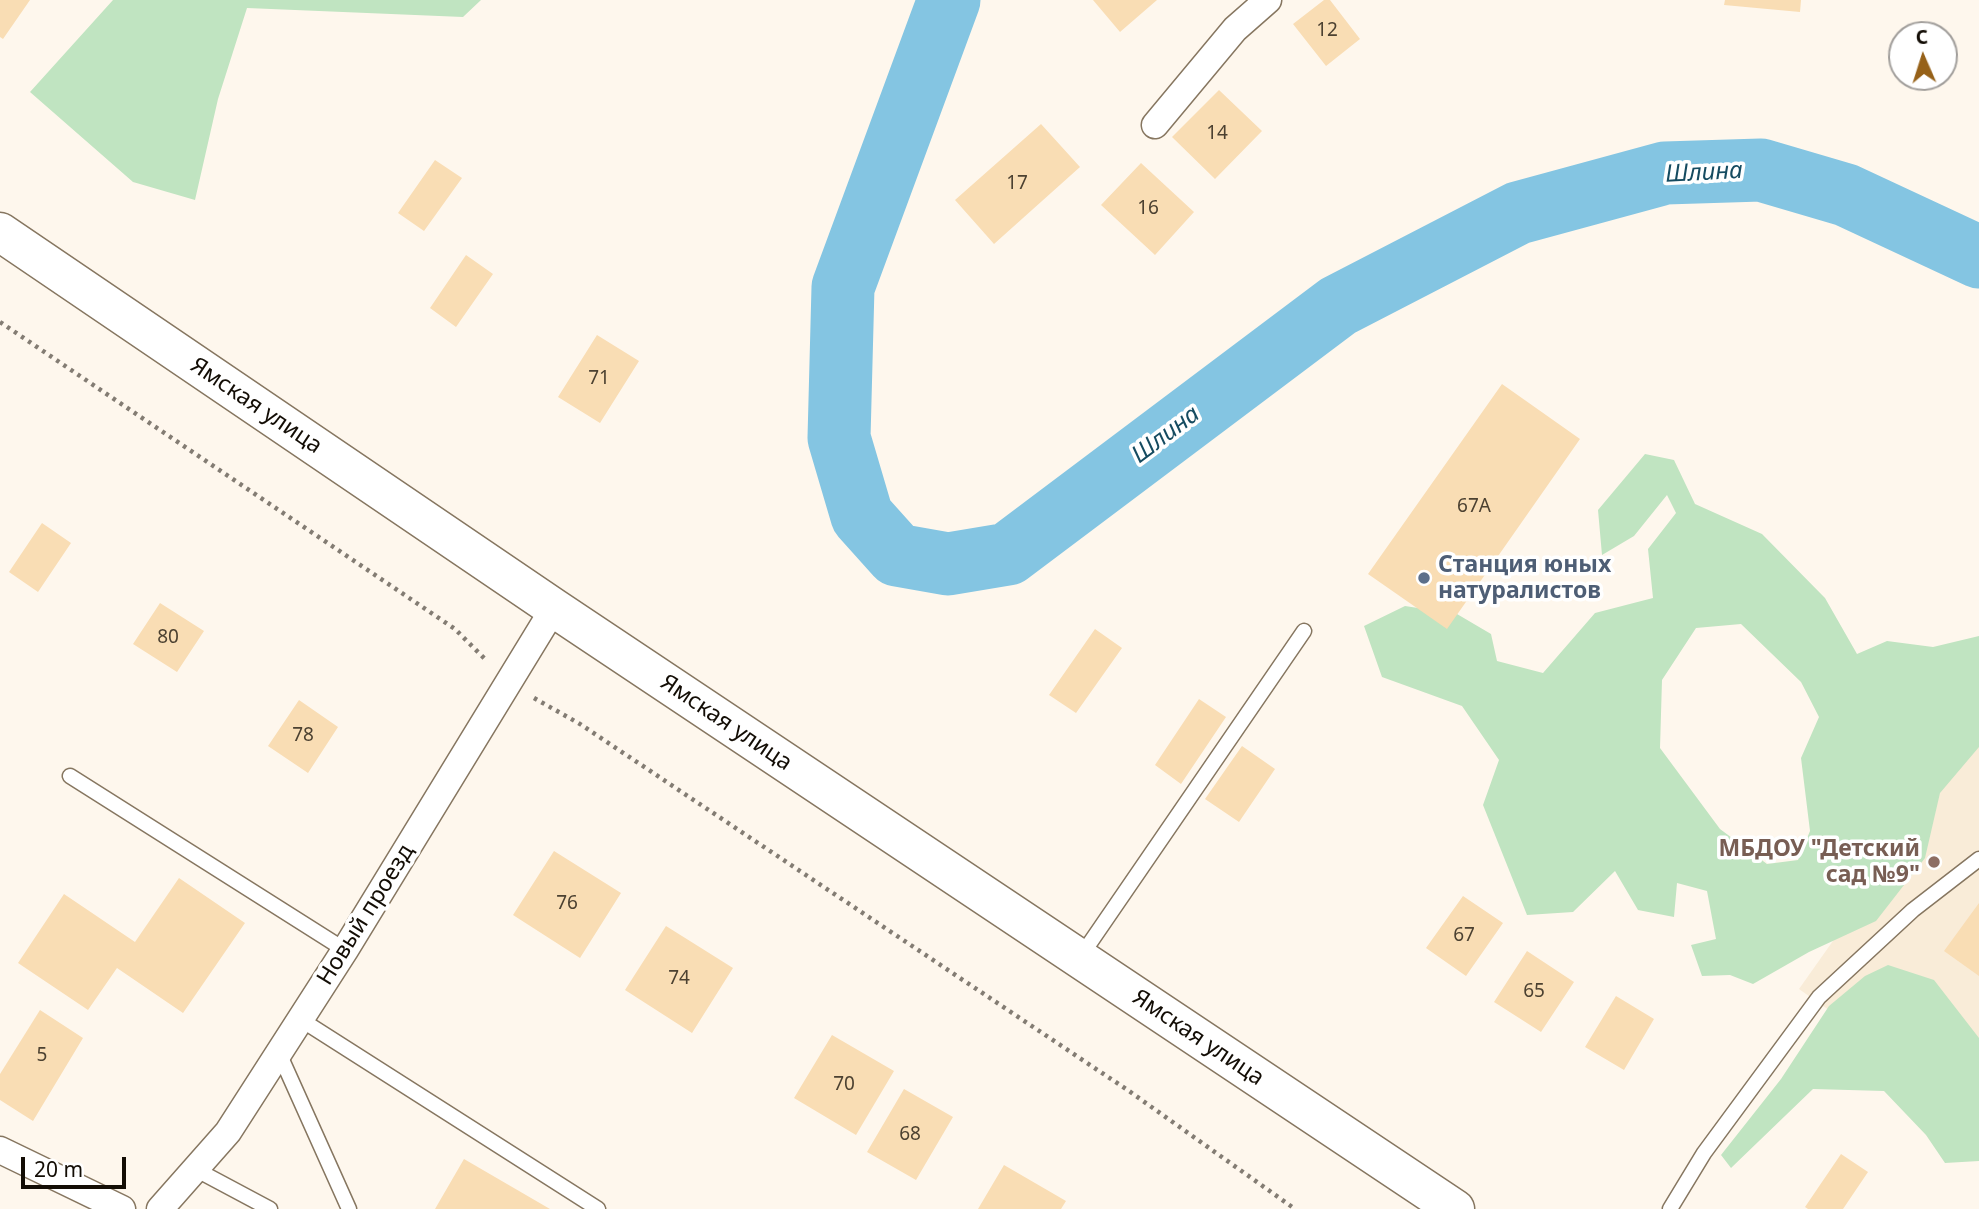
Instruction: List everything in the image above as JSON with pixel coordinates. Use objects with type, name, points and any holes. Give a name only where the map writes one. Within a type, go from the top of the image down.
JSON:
[{"type":"highway","name":"Ямская улица","points":[[0,232],[554,608],[1455,1209]]},
{"type":"street","points":[[1155,125],[1235,29],[1268,0]]},
{"type":"street","name":"Новый проезд","points":[[160,1209],[228,1132],[345,950],[554,608]]},
{"type":"street","points":[[0,1150],[122,1209]]},
{"type":"lane","points":[[1080,959],[1304,631]]},
{"type":"lane","points":[[71,776],[345,950]]},
{"type":"lane","points":[[1670,1209],[1704,1153],[1819,997],[1913,910],[1979,859]]},
{"type":"lane","points":[[300,1019],[598,1209]]},
{"type":"lane","points":[[279,1053],[349,1209]]},
{"type":"lane","points":[[195,1169],[270,1209]]},
{"type":"path","points":[[0,322],[456,629],[508,683],[580,724],[898,936],[1129,1091],[1295,1209]]},
{"type":"shaded area","name":"МБДОУ \"Детский сад №9\"","points":[[1979,734],[1979,1116],[1799,989]]},
{"type":"green space","points":[[113,0],[481,0],[463,17],[247,8],[218,99],[195,200],[133,182],[30,92]]},
{"type":"green space","points":[[1645,454],[1674,460],[1695,504],[1762,534],[1825,598],[1857,654],[1887,641],[1933,647],[1979,636],[1979,747],[1940,793],[1925,858],[1876,921],[1809,952],[1753,984],[1730,975],[1702,976],[1691,945],[1716,939],[1707,891],[1677,883],[1674,917],[1638,910],[1615,871],[1573,912],[1527,915],[1483,805],[1499,760],[1462,706],[1382,677],[1364,626],[1405,606],[1457,614],[1491,634],[1497,661],[1543,673],[1595,613],[1653,598],[1648,549],[1676,513],[1667,495],[1634,536],[1602,555],[1598,510]],"holes":[[[1741,624],[1801,682],[1819,717],[1801,758],[1810,831],[1798,860],[1767,864],[1720,829],[1660,748],[1662,680],[1696,628]]]},
{"type":"green space","points":[[1888,965],[1934,980],[1979,1038],[1979,1161],[1945,1163],[1926,1135],[1884,1091],[1813,1089],[1731,1168],[1721,1155],[1781,1079],[1829,1006],[1865,976]]},
{"type":"building","points":[[0,0],[30,0],[3,39],[0,37]]},
{"type":"building","points":[[1093,0],[1157,0],[1120,32]]},
{"type":"building","points":[[1324,0],[1330,0],[1360,39],[1326,66],[1293,24]]},
{"type":"building","points":[[1725,0],[1801,0],[1800,12],[1724,5]]},
{"type":"building","points":[[1219,90],[1262,131],[1215,179],[1172,137]]},
{"type":"building","points":[[1041,124],[1080,167],[994,244],[955,200]]},
{"type":"building","points":[[435,160],[462,178],[424,231],[398,213]]},
{"type":"building","points":[[1141,163],[1194,212],[1155,255],[1101,205]]},
{"type":"building","points":[[466,255],[493,274],[456,327],[430,308]]},
{"type":"building","points":[[597,335],[639,361],[600,423],[558,397]]},
{"type":"building","points":[[1502,384],[1580,439],[1447,629],[1368,574]]},
{"type":"building","points":[[42,523],[71,543],[38,592],[9,572]]},
{"type":"building","points":[[160,603],[204,631],[177,672],[133,644]]},
{"type":"building","points":[[1095,629],[1122,648],[1076,713],[1049,695]]},
{"type":"building","points":[[1199,699],[1226,717],[1181,784],[1155,765]]},
{"type":"building","points":[[299,700],[338,727],[308,773],[268,746]]},
{"type":"building","points":[[1242,746],[1275,769],[1239,822],[1205,799]]},
{"type":"building","points":[[554,851],[621,893],[580,958],[513,915]]},
{"type":"building","points":[[179,878],[245,923],[183,1013],[117,968],[88,1010],[18,963],[64,894],[135,942]]},
{"type":"building","points":[[1463,896],[1503,923],[1466,976],[1426,948]]},
{"type":"building","points":[[1979,903],[1979,976],[1944,951]]},
{"type":"building","points":[[666,926],[733,968],[692,1033],[625,990]]},
{"type":"building","points":[[1527,951],[1574,982],[1541,1032],[1494,1002]]},
{"type":"building","points":[[1616,996],[1654,1019],[1624,1070],[1585,1047]]},
{"type":"building","points":[[40,1010],[83,1038],[33,1121],[0,1100],[0,1074]]},
{"type":"building","points":[[832,1035],[894,1071],[856,1135],[794,1098]]},
{"type":"building","points":[[904,1089],[953,1117],[916,1180],[867,1152]]},
{"type":"building","points":[[1841,1154],[1868,1172],[1843,1209],[1808,1209],[1805,1207]]},
{"type":"building","points":[[464,1159],[550,1209],[435,1209]]},
{"type":"building","points":[[1004,1165],[1066,1201],[1061,1209],[978,1209]]},
{"type":"waterway","name":"Шлина","points":[[949,0],[843,287],[839,438],[862,516],[897,555],[948,564],[1008,554],[1338,306],[1518,213],[1665,173],[1761,170],[1846,195],[1979,257]]},
{"type":"place","name":"Станция юных натуралистов","points":[[1424,578]]},
{"type":"place","name":"МБДОУ \"Детский сад №9\"","points":[[1934,862]]}]
